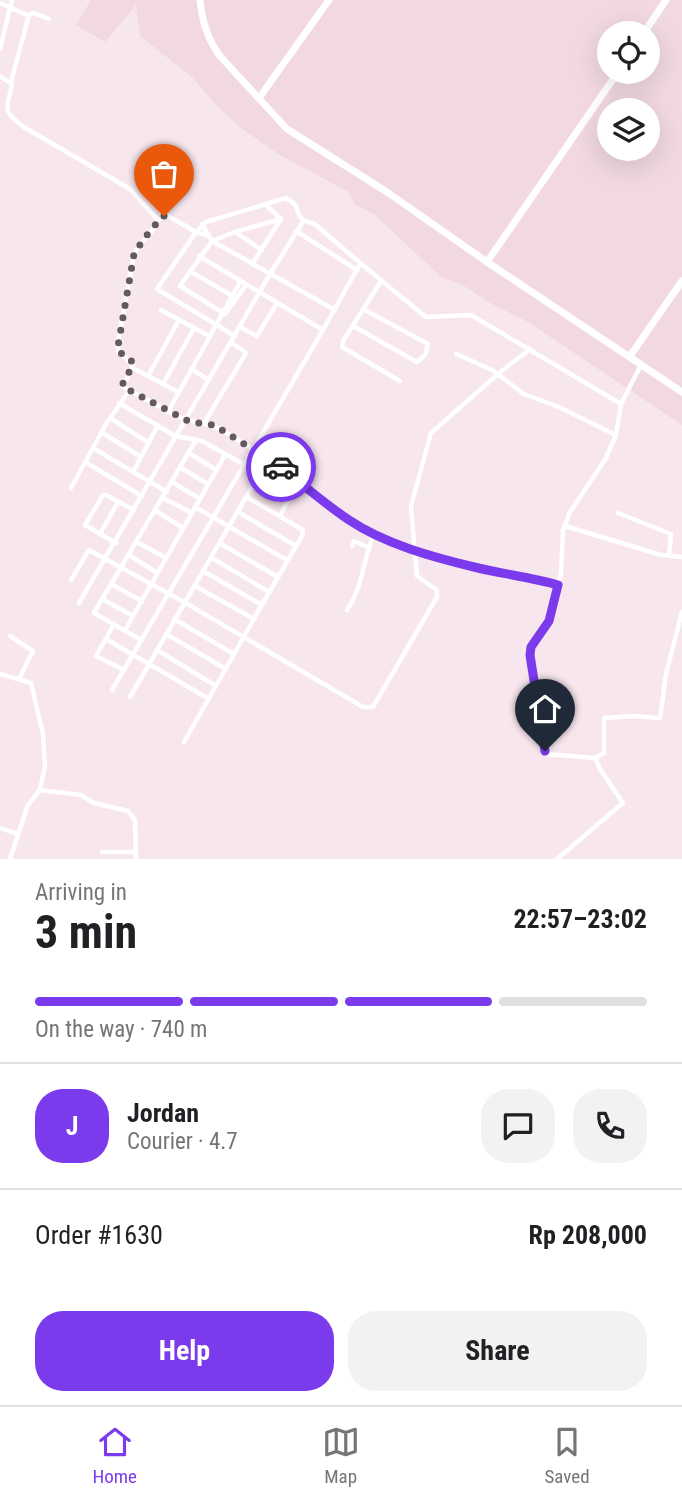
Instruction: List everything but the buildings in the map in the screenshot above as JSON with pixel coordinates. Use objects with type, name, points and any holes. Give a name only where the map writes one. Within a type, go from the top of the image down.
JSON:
[{"type":"street","points":[[0,49],[12,0]]},
{"type":"street","points":[[200,0],[202,19],[209,41],[287,129],[387,192],[682,392]]},
{"type":"street","points":[[259,98],[329,0]]},
{"type":"street","points":[[652,21],[666,0]]},
{"type":"street","points":[[0,3],[29,15],[34,13],[49,19]]},
{"type":"street","points":[[29,15],[11,82],[12,89],[5,107],[8,115],[22,126],[130,189],[158,220]]},
{"type":"street","points":[[0,76],[11,82]]},
{"type":"street","points":[[487,262],[610,84]]},
{"type":"street","points":[[235,335],[157,289],[202,224],[286,198],[298,207],[300,217],[313,223],[426,317],[471,315],[621,404]]},
{"type":"street","points":[[266,205],[281,219]]},
{"type":"street","points":[[335,310],[166,215],[158,220],[134,254],[118,349],[131,360],[132,368],[123,383],[126,389],[168,412],[185,420],[220,429],[279,465],[310,492],[374,534],[474,568],[558,585]]},
{"type":"street","points":[[243,284],[228,313],[180,286],[211,239],[281,219]]},
{"type":"street","points":[[253,264],[281,219]]},
{"type":"street","points":[[79,603],[304,220]]},
{"type":"street","points":[[202,224],[211,239]]},
{"type":"street","points":[[258,225],[271,233]]},
{"type":"street","points":[[296,231],[357,270]]},
{"type":"street","points":[[235,232],[262,250]]},
{"type":"street","points":[[199,256],[323,330]]},
{"type":"street","points":[[112,690],[360,264]]},
{"type":"street","points":[[190,271],[234,297]]},
{"type":"street","points":[[381,281],[343,341],[342,347],[400,381]]},
{"type":"street","points":[[630,356],[682,281]]},
{"type":"street","points":[[240,327],[257,337],[277,303]]},
{"type":"street","points":[[353,326],[414,361],[420,362],[425,355],[428,344],[363,309]]},
{"type":"street","points":[[160,310],[209,336]]},
{"type":"street","points":[[168,412],[222,312]]},
{"type":"street","points":[[148,376],[179,320]]},
{"type":"street","points":[[163,384],[194,328]]},
{"type":"street","points":[[204,423],[246,353],[231,342]]},
{"type":"street","points":[[71,580],[89,550],[184,602],[363,707],[373,707],[437,597],[437,590],[418,579],[411,506],[431,433],[530,349]]},
{"type":"street","points":[[456,354],[483,365],[524,394],[559,407],[616,435]]},
{"type":"street","points":[[641,365],[621,404],[616,435],[604,463],[570,512],[561,539],[561,573],[549,621],[531,647],[545,751],[549,755],[595,758],[604,753],[604,719],[634,716],[660,718],[666,674],[682,612]]},
{"type":"street","points":[[132,368],[178,392]]},
{"type":"street","points":[[191,369],[209,380]]},
{"type":"street","points":[[71,488],[126,389]]},
{"type":"street","points":[[119,403],[175,436],[197,440],[243,464]]},
{"type":"street","points":[[110,418],[149,443]]},
{"type":"street","points":[[133,472],[158,425]]},
{"type":"street","points":[[101,432],[141,457]]},
{"type":"street","points":[[141,640],[94,613],[197,440]]},
{"type":"street","points":[[93,448],[150,482],[192,513]]},
{"type":"street","points":[[189,453],[216,470]]},
{"type":"street","points":[[125,630],[225,455]]},
{"type":"street","points":[[248,455],[294,485],[295,490],[280,516]]},
{"type":"street","points":[[85,462],[142,496]]},
{"type":"street","points":[[130,697],[264,466]]},
{"type":"street","points":[[181,468],[208,484]]},
{"type":"street","points":[[172,482],[200,499]]},
{"type":"street","points":[[255,482],[288,501]]},
{"type":"street","points":[[116,543],[85,525],[99,499],[105,494],[134,510]]},
{"type":"street","points":[[184,742],[303,530],[247,497]]},
{"type":"street","points":[[100,534],[118,502]]},
{"type":"street","points":[[195,507],[287,561]]},
{"type":"street","points":[[156,511],[183,528]]},
{"type":"street","points":[[238,512],[296,546]]},
{"type":"street","points":[[618,513],[672,534],[669,555]]},
{"type":"street","points":[[565,526],[652,553],[682,557]]},
{"type":"street","points":[[347,610],[362,575],[363,563],[374,534]]},
{"type":"street","points":[[352,545],[354,541],[369,547]]},
{"type":"street","points":[[137,542],[166,558]]},
{"type":"street","points":[[221,544],[278,577]]},
{"type":"street","points":[[129,555],[157,572]]},
{"type":"street","points":[[212,558],[269,592]]},
{"type":"street","points":[[203,571],[262,605]]},
{"type":"street","points":[[111,584],[142,601]]},
{"type":"street","points":[[195,586],[254,619]]},
{"type":"street","points":[[102,599],[133,616]]},
{"type":"street","points":[[174,619],[234,654]]},
{"type":"street","points":[[114,624],[96,656],[124,670]]},
{"type":"street","points":[[166,634],[226,669]]},
{"type":"street","points":[[10,636],[33,651],[19,679]]},
{"type":"street","points":[[106,639],[209,699]]},
{"type":"street","points":[[157,650],[216,686]]},
{"type":"street","points":[[0,674],[31,683],[46,760],[40,790],[28,805],[10,859]]},
{"type":"street","points":[[558,859],[623,803],[595,758]]},
{"type":"street","points":[[40,790],[81,795],[94,803],[128,811],[135,820],[136,859]]},
{"type":"street","points":[[0,828],[18,834]]},
{"type":"street","points":[[102,852],[136,852]]},
{"type":"shaded area","points":[[91,0],[682,0],[682,425],[528,322],[490,303],[468,288],[440,276],[374,214],[354,204],[349,192],[280,155],[242,129],[214,103],[192,77],[140,36],[136,5],[105,42],[76,25]]},
{"type":"way so far","points":[[164,216],[158,220],[134,254],[118,346],[118,351],[131,360],[133,365],[123,387],[190,422],[214,425],[281,467]]},
{"type":"route","points":[[281,467],[310,492],[374,534],[474,568],[558,585],[549,621],[531,647],[530,655],[545,751]]}]
